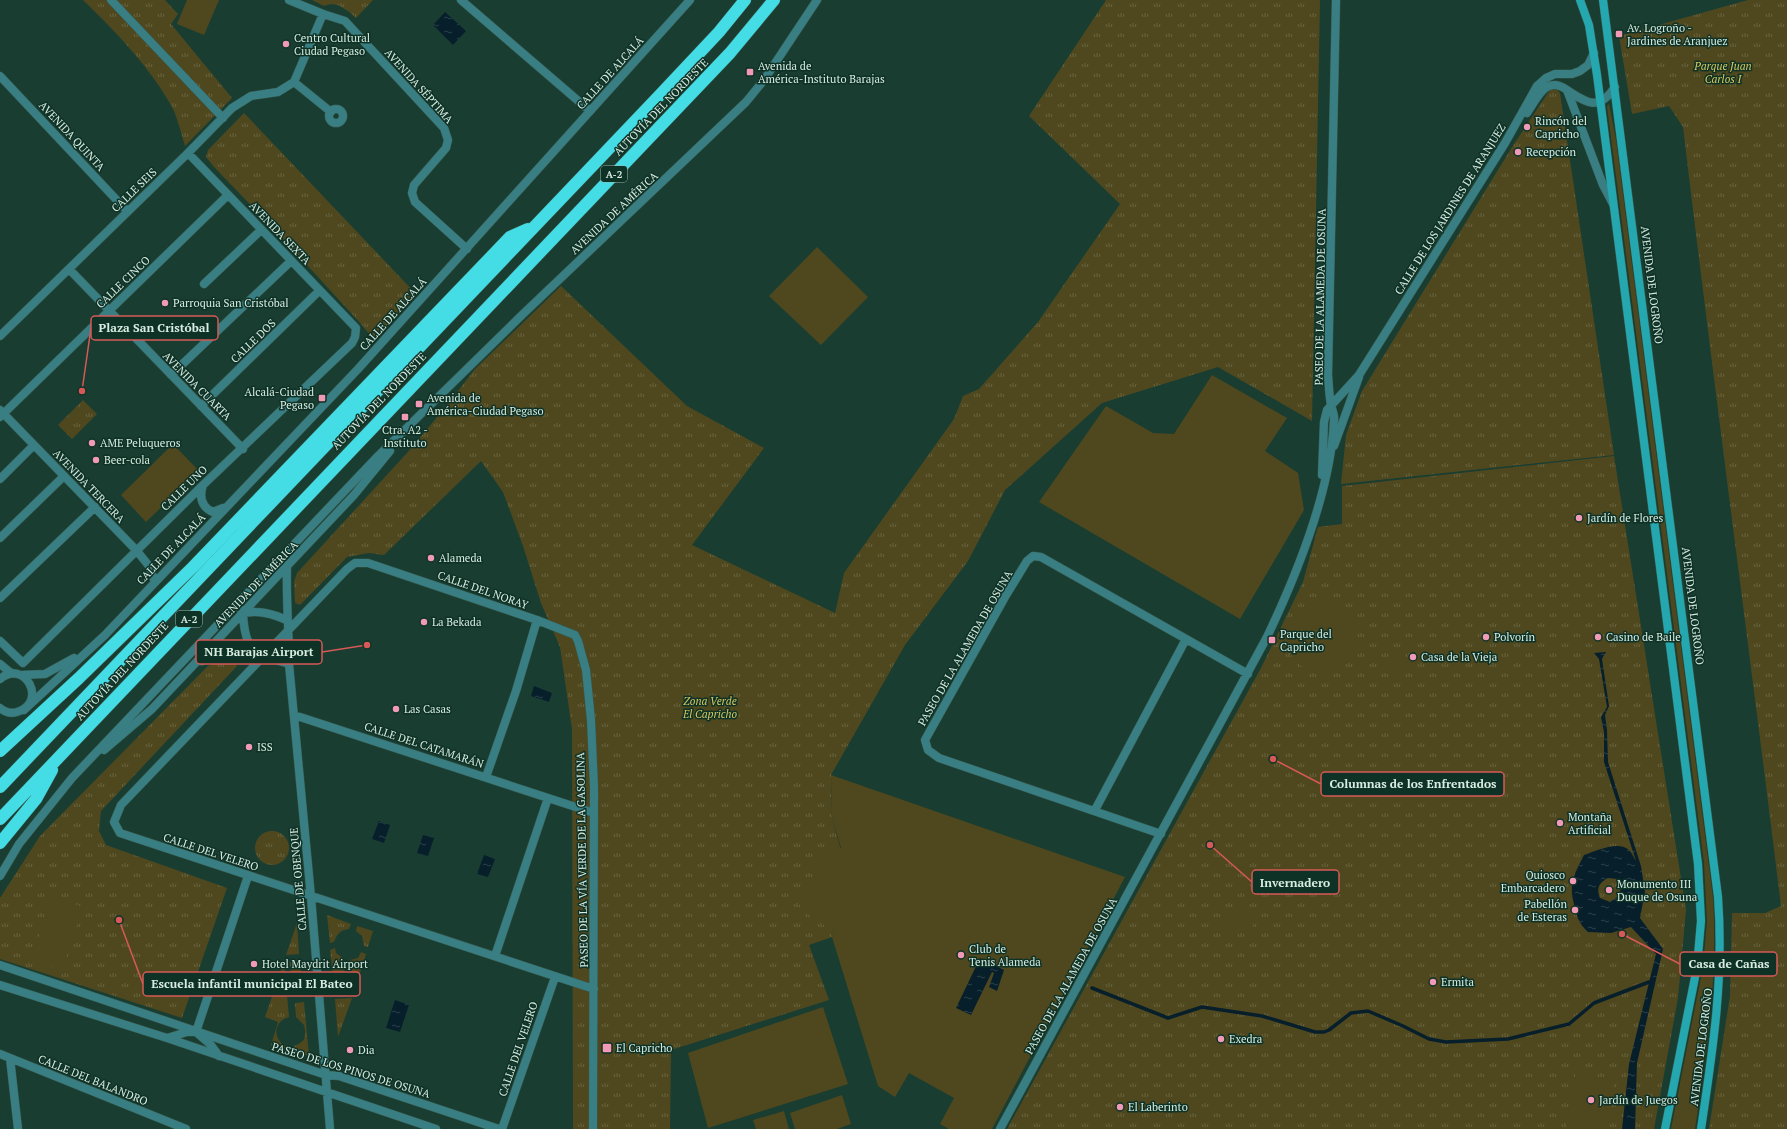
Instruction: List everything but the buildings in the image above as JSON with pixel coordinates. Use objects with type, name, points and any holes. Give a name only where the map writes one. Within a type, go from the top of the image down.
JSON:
[{"type":"highway","name":"AUTOVÍA DEL NORDESTE","points":[[0,787],[659,96],[719,32],[745,0]]},
{"type":"highway","name":"AUTOVÍA DEL NORDESTE","points":[[0,819],[730,53],[774,0]]},
{"type":"highway","points":[[0,751],[74,683],[198,561],[510,237],[536,225]]},
{"type":"highway","points":[[0,843],[36,799],[60,755]]},
{"type":"main road","name":"AVENIDA DE LOGROÑO","points":[[1580,0],[1589,25],[1594,53],[1698,864],[1701,921],[1697,967],[1665,1129]]},
{"type":"main road","name":"AVENIDA DE LOGROÑO","points":[[1603,0],[1718,897],[1721,965],[1718,1005],[1701,1129]]},
{"type":"street","points":[[111,0],[223,118]]},
{"type":"street","name":"AVENIDA SÉPTIMA","points":[[289,0],[345,21],[444,128],[448,140],[446,148],[414,185],[412,193],[415,202],[467,249]]},
{"type":"street","points":[[461,0],[590,111]]},
{"type":"street","name":"CALLE DE ALCALÁ","points":[[24,710],[106,634],[358,369],[690,0]]},
{"type":"street","name":"AVENIDA DE AMÉRICA","points":[[0,876],[20,844],[72,778],[377,457],[523,314],[746,102],[764,80],[817,0]]},
{"type":"street","name":"PASEO DE LA ALAMEDA DE OSUNA","points":[[1000,1129],[1248,674],[1287,595],[1319,503],[1329,458],[1335,418],[1331,405],[1328,375],[1336,0]]},
{"type":"street","points":[[323,14],[294,82],[331,112]]},
{"type":"street","name":"CALLE DE LOS JARDINES DE ARANJUEZ","points":[[1331,405],[1359,375],[1510,134],[1537,86],[1546,78],[1555,74],[1572,74],[1580,71],[1588,65],[1594,53]]},
{"type":"street","name":"AVENIDA QUINTA","points":[[0,76],[128,211]]},
{"type":"street","name":"CALLE SEIS","points":[[0,336],[188,153],[232,108],[251,96],[278,92],[294,82]]},
{"type":"street","points":[[1510,134],[1543,90],[1548,86],[1553,84],[1560,85],[1580,99],[1594,104],[1608,97],[1615,87]]},
{"type":"street","name":"AVENIDA DE LOGROÑO","points":[[1567,90],[1603,185],[1614,206]]},
{"type":"street","name":"AVENIDA SEXTA","points":[[188,153],[356,328]]},
{"type":"street","name":"CALLE CINCO","points":[[1,414],[228,195]]},
{"type":"street","points":[[204,284],[261,230]]},
{"type":"street","points":[[171,375],[291,261]]},
{"type":"street","name":"AVENIDA CUARTA","points":[[69,269],[108,312],[243,448]]},
{"type":"street","name":"CALLE DOS","points":[[202,406],[319,291]]},
{"type":"street","name":"CALLE UNO","points":[[0,641],[23,663],[203,485],[352,343],[355,337],[356,328]]},
{"type":"street","name":"CALLE DE LOS JARDINES DE ARANJUEZ","points":[[1329,458],[1359,375]]},
{"type":"street","points":[[1324,484],[1322,470],[1324,422],[1325,415],[1331,405]]},
{"type":"street","name":"AVENIDA TERCERA","points":[[1,414],[34,445],[137,550],[149,566],[155,582]]},
{"type":"street","name":"AVENIDA DE AMÉRICA","points":[[72,778],[152,709],[354,495],[409,427]]},
{"type":"street","points":[[0,479],[34,445]]},
{"type":"street","points":[[0,538],[64,476]]},
{"type":"street","points":[[203,485],[200,493],[205,509],[213,512],[226,508]]},
{"type":"street","points":[[0,598],[95,507]]},
{"type":"street","name":"PASEO DE LA ALAMEDA DE OSUNA","points":[[1162,834],[1095,810],[938,758],[928,750],[925,740],[1005,597],[1027,561],[1033,556],[1041,557],[1248,674]]},
{"type":"street","name":"CALLE DEL NORAY","points":[[288,626],[347,570],[360,562],[368,563],[537,620],[516,691],[486,777]]},
{"type":"street","name":"CALLE DE OBENQUE","points":[[287,567],[286,600],[289,664],[311,897],[327,1092]]},
{"type":"street","points":[[251,589],[243,613],[245,632],[250,646],[264,656],[289,664]]},
{"type":"street","points":[[206,636],[225,621],[243,613],[272,614],[288,626]]},
{"type":"street","name":"PASEO DE LA VÍA VERDE DE LA GASOLINA","points":[[537,620],[575,634],[586,670],[591,720],[594,787],[593,1129]]},
{"type":"street","name":"CALLE DEL VELERO","points":[[288,626],[264,656],[121,805],[114,822],[120,833],[594,989]]},
{"type":"street","name":"CALLE DE ALCALÁ","points":[[11,673],[21,675],[45,674],[69,662],[106,634]]},
{"type":"street","points":[[1095,810],[1186,639]]},
{"type":"street","points":[[188,670],[213,653],[250,646]]},
{"type":"street","points":[[0,664],[11,673],[0,679]]},
{"type":"street","points":[[0,708],[8,713],[15,713],[24,710],[32,699],[33,690],[30,684],[21,675]]},
{"type":"street","name":"CALLE DEL CATAMARÁN","points":[[294,715],[594,812]]},
{"type":"street","points":[[495,956],[548,798]]},
{"type":"street","points":[[196,1032],[248,876]]},
{"type":"street","name":"PASEO DE LOS PINOS DE OSUNA","points":[[0,965],[326,1075],[339,1076],[499,1129]]},
{"type":"street","name":"CALLE DEL VELERO","points":[[502,1129],[555,977]]},
{"type":"street","points":[[0,985],[167,1038],[436,1129]]},
{"type":"street","name":"PASEO DE LOS PINOS DE OSUNA","points":[[167,1038],[187,1032],[196,1032],[210,1044],[219,1056]]},
{"type":"street","name":"CALLE DEL BALANDRO","points":[[0,1054],[169,1126],[186,1129]]},
{"type":"street","points":[[10,1058],[18,1129]]},
{"type":"street","points":[[327,1092],[330,1129]]},
{"type":"green space","points":[[83,0],[165,0],[178,14],[171,24],[232,98],[185,146],[178,121],[163,92],[132,50]]},
{"type":"green space","points":[[187,0],[219,0],[204,35],[177,24]]},
{"type":"green space","points":[[312,0],[373,0],[356,18],[338,5],[331,4],[324,6]]},
{"type":"green space","name":"Zona Verde El Capricho","points":[[1106,0],[1320,0],[1312,421],[1218,367],[1102,403],[1005,490],[968,561],[905,645],[831,775],[832,817],[846,869],[832,937],[809,945],[829,1000],[671,1050],[670,1129],[573,1129],[572,729],[560,647],[541,603],[523,546],[503,492],[481,461],[384,555],[369,553],[347,557],[300,605],[295,603],[294,582],[297,573],[407,453],[475,369],[561,286],[687,406],[764,448],[692,545],[835,613],[844,573],[954,419],[963,396],[979,389],[1038,322],[1120,204],[1029,116]]},
{"type":"green space","name":"Parque Juan Carlos I","points":[[1748,0],[1787,0],[1787,1129],[1709,1129],[1730,996],[1732,913],[1765,913],[1781,906],[1683,127],[1669,106],[1632,114],[1619,36]]},
{"type":"green space","points":[[1556,89],[1560,93],[1614,455],[1341,484],[1346,435],[1362,391],[1514,144],[1550,90]]},
{"type":"green space","points":[[1609,104],[1616,140],[1713,898],[1713,986],[1704,1071],[1695,1129],[1671,1129],[1703,967],[1707,921],[1704,863],[1607,106]]},
{"type":"green space","points":[[244,113],[417,295],[374,340],[275,230],[206,157],[208,150]]},
{"type":"green space","points":[[817,247],[868,297],[821,345],[769,296]]},
{"type":"green space","points":[[1212,375],[1287,418],[1265,451],[1298,473],[1304,510],[1240,619],[1039,502],[1106,406],[1153,433],[1174,434]]},
{"type":"green space","points":[[83,400],[97,414],[72,439],[58,425]]},
{"type":"green space","points":[[173,444],[199,471],[146,522],[121,495]]},
{"type":"green space","points":[[1614,456],[1686,910],[1678,998],[1654,1129],[1007,1129],[1261,668],[1303,582],[1318,527],[1342,524],[1342,486]]},
{"type":"green space","points":[[1321,602],[1334,605],[1346,612],[1353,624],[1356,637],[1353,650],[1346,662],[1334,669],[1321,672],[1308,669],[1296,662],[1289,650],[1286,637],[1289,624],[1296,612],[1308,605]]},
{"type":"green space","points":[[229,656],[237,666],[101,811],[99,831],[106,845],[227,888],[182,1018],[0,959],[0,898],[40,836],[208,666]]},
{"type":"green space","points":[[1398,657],[1407,657],[1407,669],[1389,671],[1388,660]]},
{"type":"green space","name":"Club de Tenis Alameda","points":[[831,775],[1125,877],[992,1129],[949,1129],[940,1124],[954,1098],[909,1073],[895,1097],[878,1086],[832,937],[835,921],[824,925],[813,919],[797,902],[809,890],[819,849],[841,848],[832,817]]},
{"type":"green space","points":[[269,831],[275,831],[284,836],[288,842],[288,854],[284,860],[275,865],[269,865],[260,860],[255,851],[255,845],[260,836]]},
{"type":"green space","points":[[52,897],[83,907],[62,970],[31,960]]},
{"type":"green space","points":[[1227,910],[1255,915],[1251,932],[1224,927]]},
{"type":"green space","points":[[327,915],[351,924],[349,929],[341,931],[334,942],[330,943]]},
{"type":"green space","points":[[297,923],[299,954],[286,955]]},
{"type":"green space","points":[[357,926],[373,931],[368,947],[364,946],[362,936],[356,931]]},
{"type":"green space","points":[[335,948],[336,953],[343,958],[345,992],[335,994],[330,950]]},
{"type":"green space","points":[[361,952],[366,954],[353,995],[350,960],[358,958]]},
{"type":"green space","points":[[300,961],[303,994],[294,995],[290,962]]},
{"type":"green space","points":[[284,962],[289,1017],[280,1022],[276,1030],[278,1039],[285,1046],[285,1049],[271,1045],[278,1022],[265,1017]]},
{"type":"green space","points":[[352,998],[338,1037],[335,999]]},
{"type":"green space","points":[[304,1002],[309,1056],[291,1051],[305,1037],[304,1025],[296,1017],[295,1003]]},
{"type":"green space","points":[[823,1007],[848,1084],[708,1128],[688,1053]]},
{"type":"green space","name":"Jardín de Juegos","points":[[1576,1073],[1614,1081],[1608,1129],[1566,1129]]},
{"type":"green space","points":[[842,1095],[851,1124],[837,1129],[795,1129],[790,1113]]},
{"type":"green space","points":[[784,1111],[789,1129],[756,1129],[753,1120]]},
{"type":"water","points":[[445,12],[466,31],[453,45],[433,25]]},
{"type":"water","points":[[1606,652],[1602,659],[1609,706],[1605,715],[1608,762],[1641,866],[1645,892],[1640,918],[1663,949],[1637,1063],[1635,1129],[1622,1129],[1629,1064],[1656,954],[1631,927],[1611,933],[1588,932],[1578,918],[1572,893],[1574,875],[1584,855],[1607,847],[1619,846],[1625,847],[1629,850],[1636,861],[1604,762],[1604,732],[1601,717],[1607,707],[1599,659],[1594,653]],"holes":[[[1608,878],[1617,879],[1621,888],[1619,896],[1610,902],[1600,898],[1598,891],[1600,884]]]},
{"type":"water","points":[[534,686],[552,693],[549,702],[531,696]]},
{"type":"water","points":[[379,821],[390,825],[384,843],[372,839]]},
{"type":"water","points":[[423,835],[434,838],[428,856],[417,853]]},
{"type":"water","points":[[484,855],[495,859],[488,877],[477,874]]},
{"type":"water","points":[[980,958],[1004,970],[997,991],[989,987],[994,973],[992,972],[971,1015],[956,1008]]},
{"type":"water","points":[[395,1000],[409,1005],[400,1032],[386,1028]]},
{"type":"waterway","points":[[1092,988],[1168,1018],[1202,1007],[1262,1016],[1315,1032],[1324,1032],[1329,1030],[1351,1013],[1368,1011],[1429,1039],[1446,1042],[1508,1039],[1569,1024],[1594,1003],[1649,982]]},
{"type":"place","name":"Av. Logroño - Jardines de Aranjuez","points":[[1619,34]]},
{"type":"place","name":"Centro Cultural Ciudad Pegaso","points":[[286,44]]},
{"type":"place","name":"Avenida de América-Instituto Barajas","points":[[750,72]]},
{"type":"place","name":"Rincón del Capricho","points":[[1527,127]]},
{"type":"place","name":"Recepción","points":[[1518,152]]},
{"type":"place","name":"Parroquia San Cristóbal","points":[[165,303]]},
{"type":"place","name":"Plaza San Cristóbal","points":[[82,391]]},
{"type":"place","name":"Alcalá-Ciudad Pegaso","points":[[322,398]]},
{"type":"place","name":"Avenida de América-Ciudad Pegaso","points":[[419,404]]},
{"type":"place","name":"Ctra. A2 - Instituto","points":[[405,417]]},
{"type":"place","name":"AME Peluqueros","points":[[92,443]]},
{"type":"place","name":"Beer-cola","points":[[96,460]]},
{"type":"place","name":"Jardín de Flores","points":[[1579,518]]},
{"type":"place","name":"Alameda","points":[[431,558]]},
{"type":"place","name":"La Bekada","points":[[424,622]]},
{"type":"place","name":"Polvorín","points":[[1486,637]]},
{"type":"place","name":"Casino de Baile","points":[[1598,637]]},
{"type":"place","name":"Parque del Capricho","points":[[1272,640]]},
{"type":"place","name":"NH Barajas Airport","points":[[367,645]]},
{"type":"place","name":"Casa de la Vieja","points":[[1413,657]]},
{"type":"place","name":"Las Casas","points":[[396,709]]},
{"type":"place","name":"ISS","points":[[249,747]]},
{"type":"place","name":"Columnas de los Enfrentados","points":[[1273,759]]},
{"type":"place","name":"Montaña Artificial","points":[[1560,823]]},
{"type":"place","name":"Invernadero","points":[[1210,845]]},
{"type":"place","name":"Quiosco Embarcadero","points":[[1573,881]]},
{"type":"place","name":"Monumento III Duque de Osuna","points":[[1609,890]]},
{"type":"place","name":"Pabellón de Esteras","points":[[1575,910]]},
{"type":"place","name":"Escuela infantil municipal El Bateo","points":[[119,920]]},
{"type":"place","name":"Casa de Cañas","points":[[1622,934]]},
{"type":"place","name":"Club de Tenis Alameda","points":[[961,955]]},
{"type":"place","name":"Hotel Maydrit Airport","points":[[254,964]]},
{"type":"place","name":"Ermita","points":[[1433,982]]},
{"type":"place","name":"Exedra","points":[[1221,1039]]},
{"type":"place","name":"El Capricho","points":[[607,1048]]},
{"type":"place","name":"Dia","points":[[350,1050]]},
{"type":"place","name":"Jardín de Juegos","points":[[1591,1100]]},
{"type":"place","name":"El Laberinto","points":[[1120,1107]]}]
